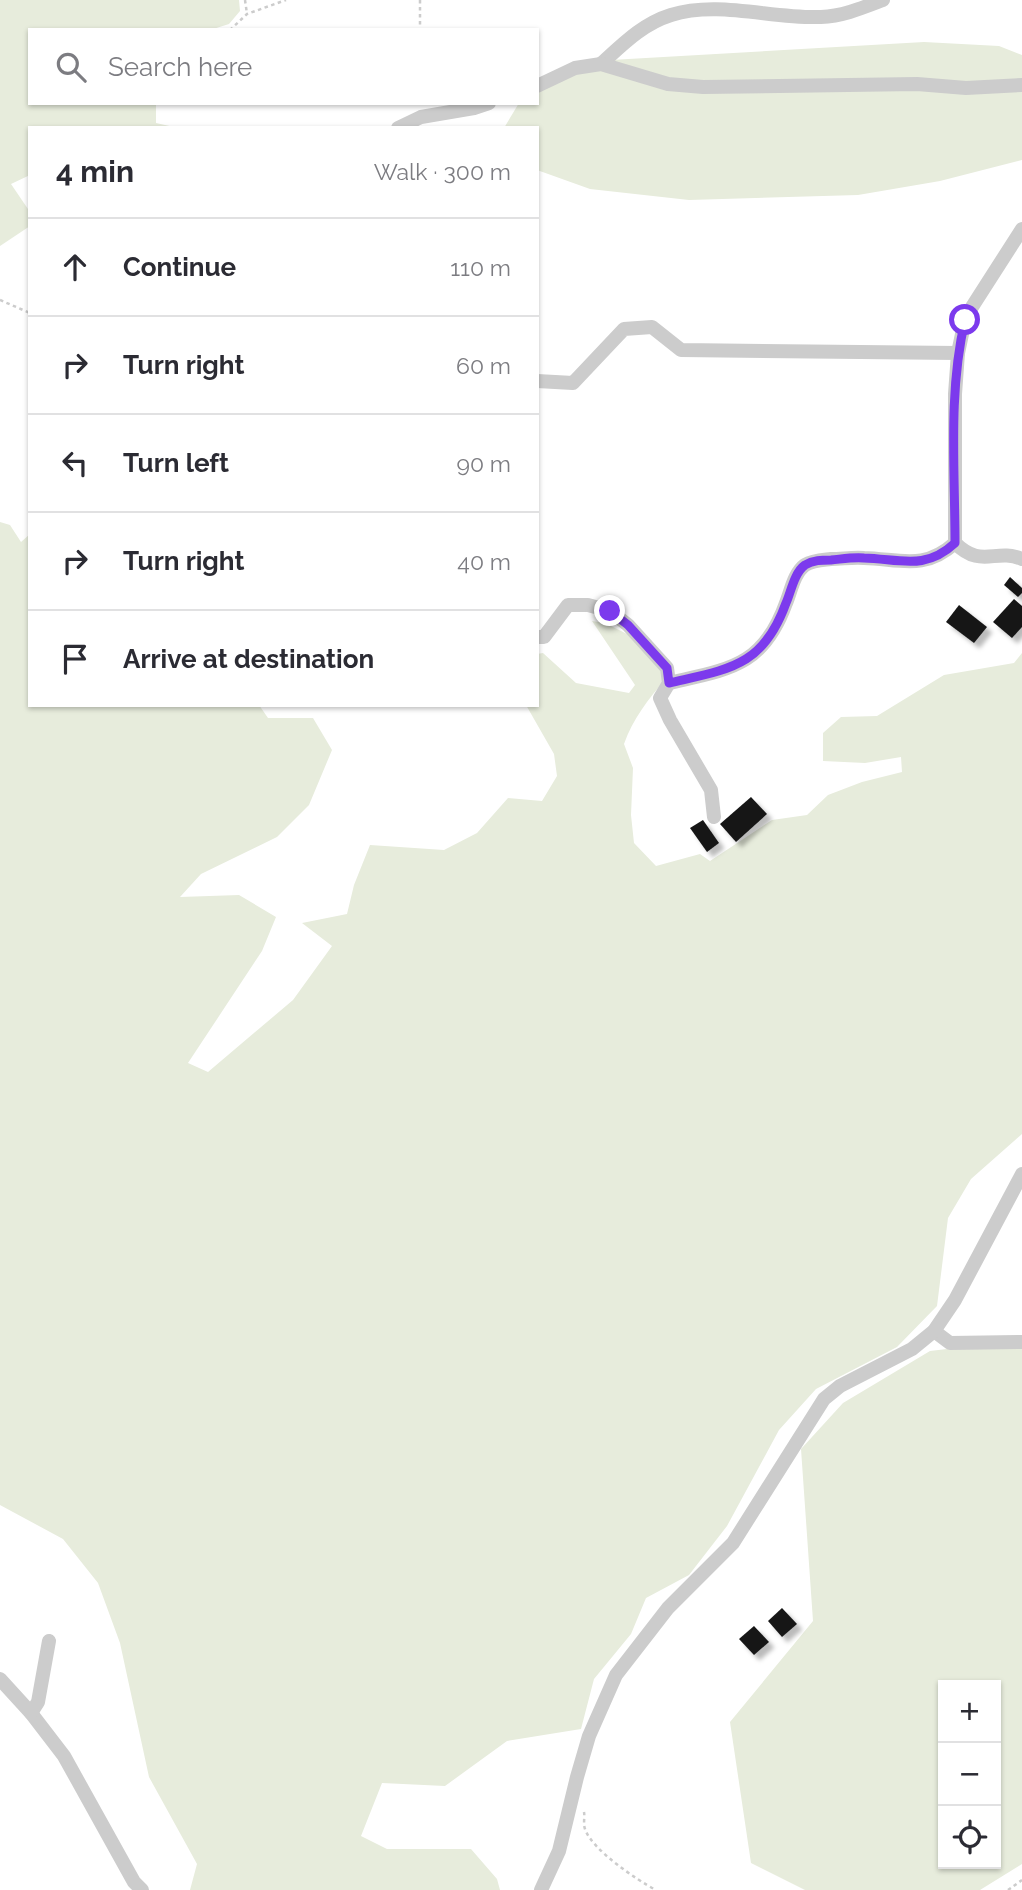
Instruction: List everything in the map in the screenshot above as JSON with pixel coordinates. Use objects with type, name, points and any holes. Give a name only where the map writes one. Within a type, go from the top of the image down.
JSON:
[{"type":"street","points":[[601,64],[642,28],[672,15],[708,10],[819,17],[846,14],[883,0]]},
{"type":"street","points":[[539,85],[575,68],[601,64],[668,84],[703,87],[917,84],[966,88],[1022,85]]},
{"type":"street","points":[[421,123],[483,105]]},
{"type":"street","points":[[1022,229],[965,320],[958,353],[955,394],[955,543],[964,552],[977,557],[1013,555],[1022,559]]},
{"type":"street","points":[[539,381],[573,383],[624,329],[652,327],[681,350],[958,353]]},
{"type":"street","points":[[669,683],[732,668],[764,645],[782,615],[794,582],[804,565],[816,561],[863,558],[900,562],[923,561],[943,554],[955,543]]},
{"type":"street","points":[[539,637],[544,637],[568,605],[588,604],[610,611],[628,625],[667,668],[669,683],[660,698],[711,790],[714,817]]},
{"type":"street","points":[[541,1890],[559,1851],[589,1736],[616,1675],[668,1608],[733,1543],[824,1399],[840,1386],[912,1349],[934,1332],[1018,1191],[1022,1174]]},
{"type":"street","points":[[934,1332],[950,1343],[1022,1342]]},
{"type":"street","points":[[31,1713],[38,1702],[49,1641]]},
{"type":"street","points":[[0,1679],[31,1713],[64,1756],[142,1890]]},
{"type":"path","points":[[245,0],[247,14]]},
{"type":"path","points":[[232,28],[247,14],[286,0]]},
{"type":"path","points":[[420,0],[420,28]]},
{"type":"path","points":[[0,300],[28,312]]},
{"type":"path","points":[[584,1803],[584,1828],[598,1848],[656,1890]]},
{"type":"path","points":[[1009,1890],[1022,1880]]},
{"type":"green space","points":[[0,0],[239,0],[240,11],[229,24],[216,28],[28,28],[28,105],[156,105],[156,123],[170,126],[28,126],[28,176],[11,184],[28,209],[28,227],[0,246]]},
{"type":"green space","points":[[924,42],[999,46],[1022,55],[1022,160],[940,181],[858,195],[689,200],[590,189],[539,171],[539,126],[505,126],[518,105],[539,105],[539,87],[611,60]]},
{"type":"green space","points":[[0,522],[10,525],[21,542],[28,536],[28,707],[260,707],[268,718],[313,718],[332,750],[309,805],[277,837],[201,874],[180,897],[239,895],[276,917],[262,951],[188,1063],[208,1072],[293,1000],[332,946],[302,923],[347,914],[354,885],[370,845],[444,850],[477,833],[508,798],[542,801],[557,776],[554,754],[527,707],[539,707],[539,654],[543,653],[576,683],[629,693],[635,685],[592,621],[605,623],[645,643],[666,679],[642,710],[624,744],[633,768],[631,815],[634,843],[656,866],[700,854],[710,861],[772,820],[807,815],[828,795],[862,782],[902,772],[901,757],[865,763],[823,761],[823,733],[841,717],[877,716],[944,675],[1014,663],[1022,653],[1022,1134],[971,1179],[948,1218],[937,1306],[897,1347],[816,1389],[779,1430],[727,1526],[689,1575],[646,1598],[631,1634],[594,1679],[581,1729],[507,1741],[445,1786],[382,1783],[361,1836],[387,1849],[471,1849],[497,1879],[500,1890],[190,1890],[197,1864],[149,1777],[120,1643],[98,1583],[63,1539],[0,1505]]},
{"type":"green space","points":[[1022,1340],[1022,1864],[980,1890],[805,1890],[751,1863],[730,1722],[813,1621],[801,1449],[843,1403],[930,1351]]},
{"type":"building","points":[[1010,577],[1022,588],[1018,597],[1004,585]]},
{"type":"building","points":[[1014,599],[1022,606],[1022,627],[1012,638],[993,622]]},
{"type":"building","points":[[959,605],[987,627],[974,643],[946,622]]},
{"type":"building","points":[[751,797],[767,814],[736,842],[720,824]]},
{"type":"building","points":[[703,820],[719,843],[707,852],[690,828]]},
{"type":"building","points":[[782,1608],[797,1624],[782,1637],[768,1621]]},
{"type":"building","points":[[754,1626],[769,1642],[754,1655],[739,1639]]},
{"type":"route","points":[[610,611],[628,625],[667,668],[669,683],[732,668],[764,645],[782,615],[794,582],[804,565],[816,561],[863,558],[900,562],[923,561],[943,554],[955,543],[955,394],[958,353],[965,320]]}]
